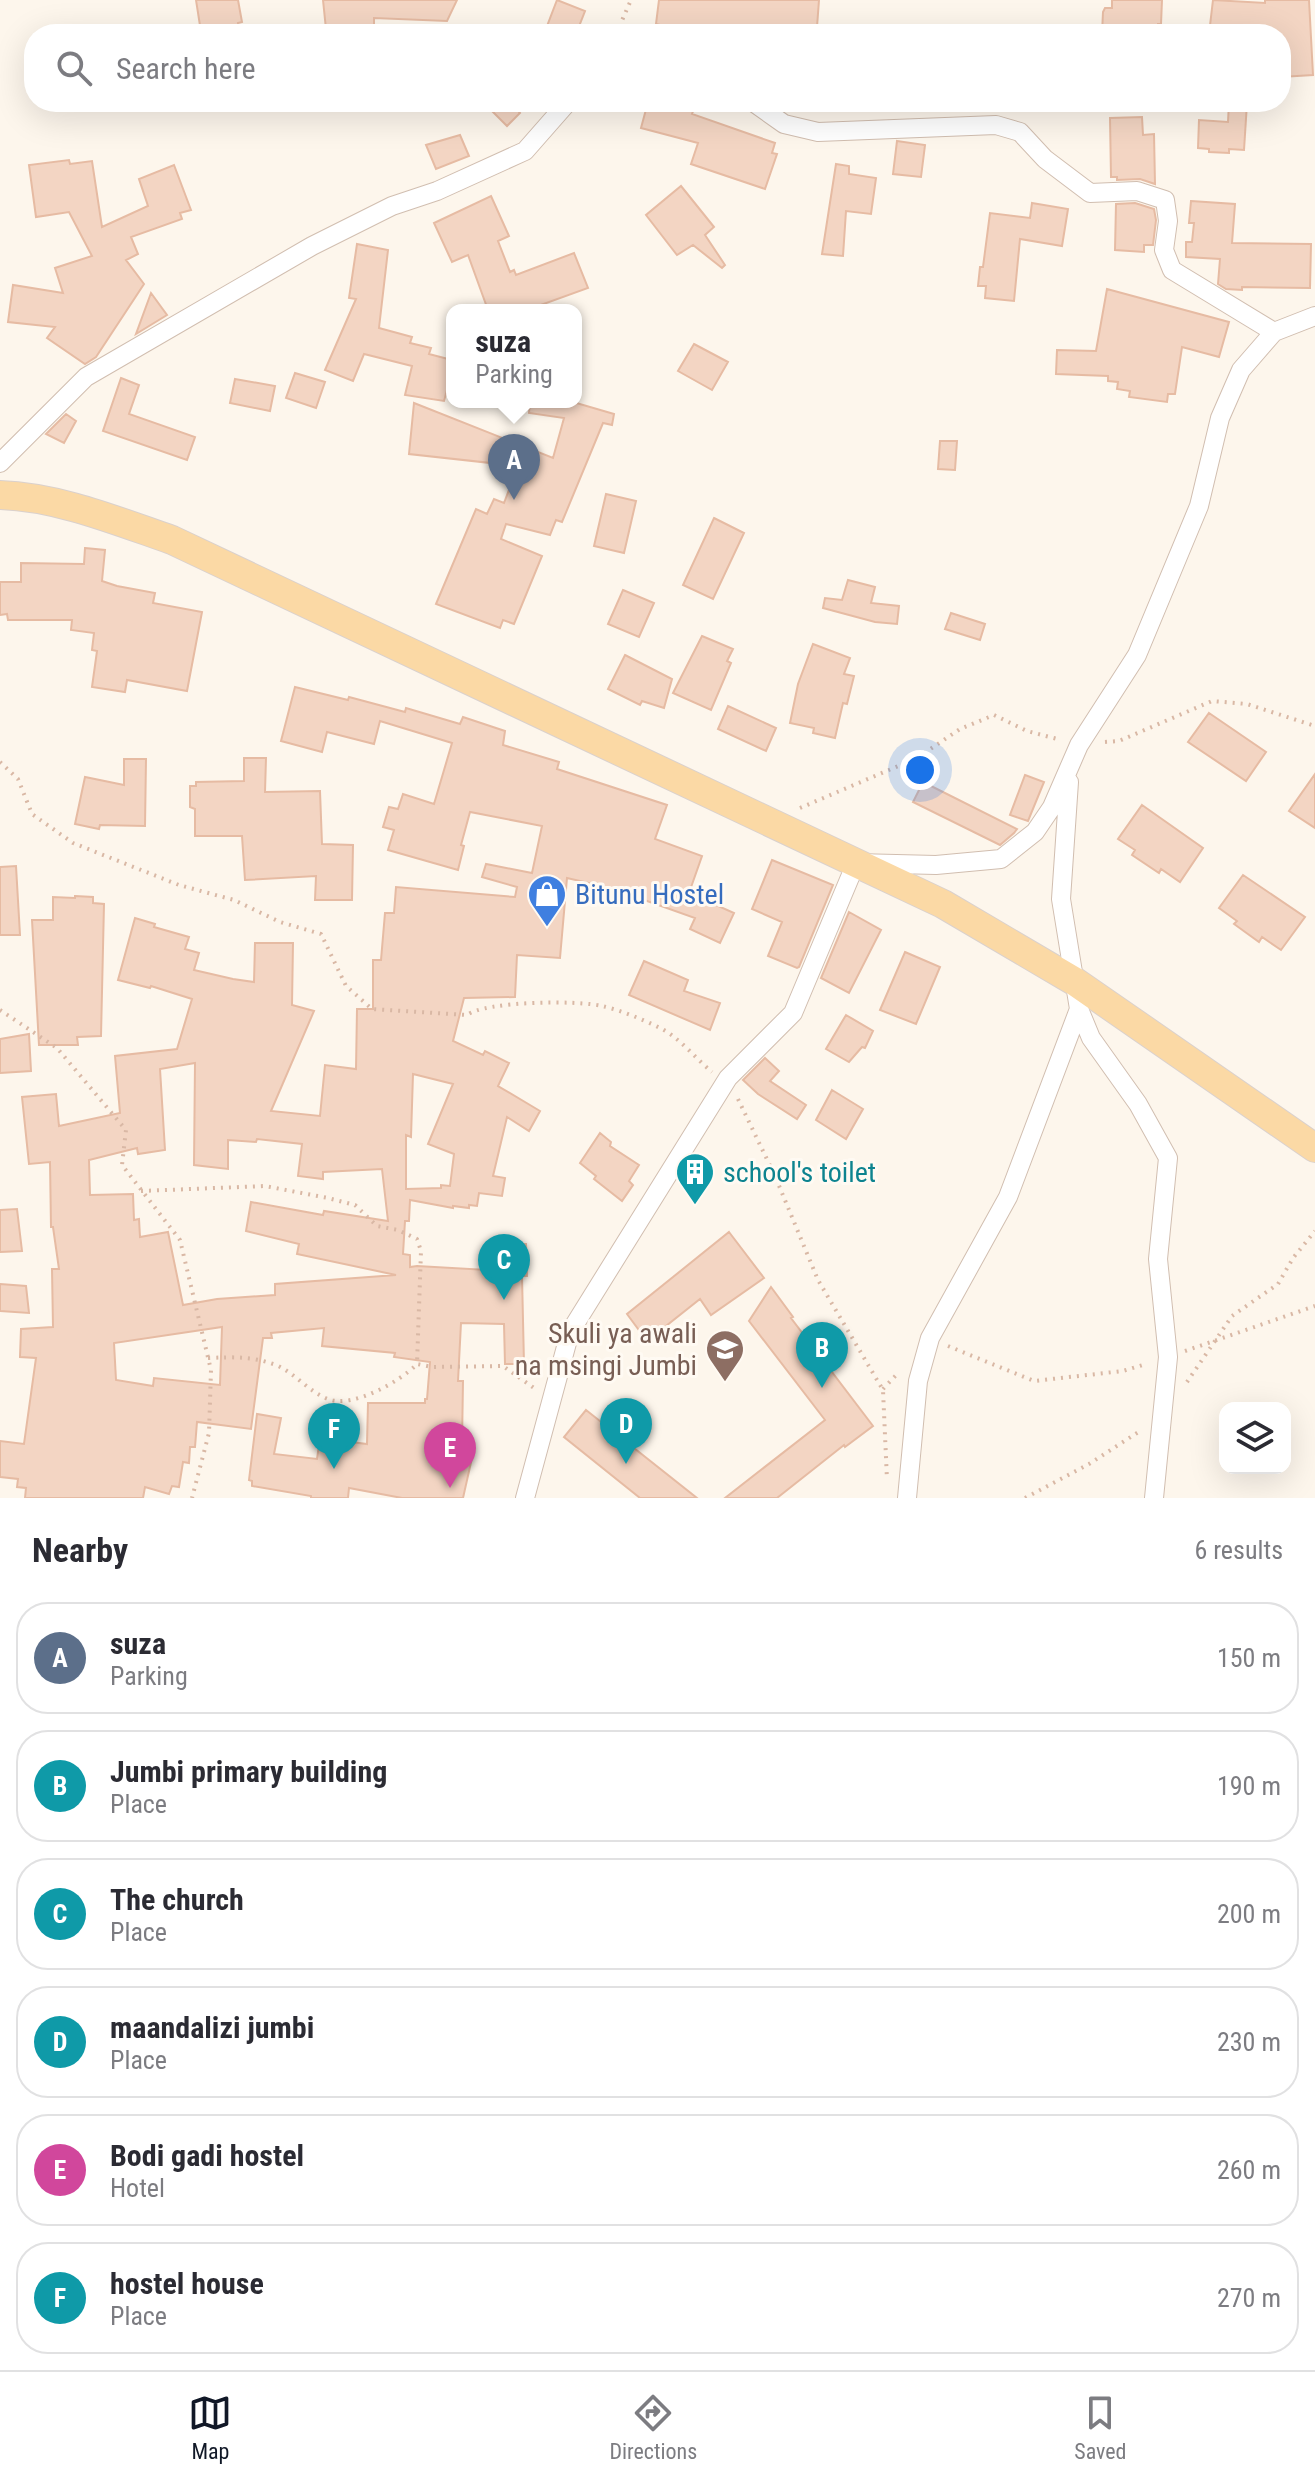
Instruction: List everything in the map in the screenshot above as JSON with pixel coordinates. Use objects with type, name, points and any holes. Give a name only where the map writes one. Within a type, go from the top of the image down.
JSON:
[{"type":"main road","points":[[0,495],[76,508],[172,540],[943,904],[1076,995],[1315,1148]]},
{"type":"street","points":[[0,463],[86,377],[312,246],[392,206],[437,191],[525,151],[559,112]]},
{"type":"street","points":[[767,112],[784,124],[818,132],[996,125],[1020,132],[1045,159],[1090,193],[1137,191],[1165,200],[1168,221],[1164,250],[1172,270],[1274,332]]},
{"type":"street","points":[[525,1498],[570,1332],[728,1078],[793,1013],[856,863],[936,865],[1001,859],[1035,832],[1052,807],[1079,745],[1137,655],[1199,506],[1220,418],[1241,370],[1274,332],[1315,316]]},
{"type":"street","points":[[1079,745],[1068,785],[1061,899],[1076,995],[1091,1038],[1138,1104],[1168,1158],[1158,1259],[1168,1357],[1154,1498]]},
{"type":"street","points":[[907,1498],[918,1381],[930,1338],[1008,1197],[1076,995]]},
{"type":"path","points":[[620,24],[631,0]]},
{"type":"path","points":[[767,822],[917,758],[960,729],[994,715],[1027,731],[1079,745],[1119,741],[1212,701],[1247,704],[1315,726]]},
{"type":"path","points":[[0,762],[18,779],[32,814],[73,843],[179,885],[234,900],[280,922],[321,934],[346,986],[372,1009],[467,1015],[489,1007],[511,1005],[600,1005],[662,1029],[711,1071],[728,1078],[775,1176],[818,1280],[883,1390],[887,1483]]},
{"type":"path","points":[[0,1010],[57,1048],[126,1130],[122,1165],[180,1240],[211,1370],[209,1433],[192,1498]]},
{"type":"path","points":[[140,1191],[265,1186],[355,1205],[377,1226],[398,1230],[417,1239],[421,1251],[417,1364],[406,1375],[362,1398],[330,1401],[279,1366],[247,1356],[208,1358]]},
{"type":"path","points":[[930,1338],[1034,1381],[1123,1371],[1315,1306]]},
{"type":"path","points":[[417,1364],[432,1367],[503,1366],[530,1387],[551,1393]]},
{"type":"path","points":[[883,1390],[902,1369]]},
{"type":"building","points":[[196,0],[238,0],[242,22],[200,24]]},
{"type":"building","points":[[323,0],[457,0],[447,21],[374,18],[374,24],[325,24]]},
{"type":"building","points":[[557,0],[585,11],[580,24],[548,24]]},
{"type":"building","points":[[659,0],[819,0],[817,24],[656,24]]},
{"type":"building","points":[[1112,0],[1162,0],[1161,24],[1102,24],[1105,8],[1112,8]]},
{"type":"building","points":[[1213,0],[1265,3],[1265,0],[1309,0],[1313,75],[1291,76],[1291,24],[1210,24]]},
{"type":"building","points":[[493,112],[519,112],[507,126]]},
{"type":"building","points":[[645,112],[693,112],[775,143],[772,153],[777,154],[765,189],[691,164],[698,143],[641,128]]},
{"type":"building","points":[[1228,112],[1246,112],[1244,150],[1229,149],[1229,153],[1198,148],[1199,120],[1228,122]]},
{"type":"building","points":[[1142,117],[1143,135],[1154,134],[1155,184],[1140,179],[1117,180],[1117,177],[1111,177],[1110,118]]},
{"type":"building","points":[[460,135],[469,156],[436,169],[426,145]]},
{"type":"building","points":[[897,141],[925,145],[921,177],[893,174]]},
{"type":"building","points":[[69,160],[70,164],[92,161],[102,227],[148,206],[139,179],[174,165],[191,210],[180,213],[182,219],[131,237],[138,254],[126,260],[144,284],[96,357],[85,364],[47,338],[55,327],[8,322],[13,285],[63,293],[55,268],[92,256],[69,212],[36,217],[29,165]]},
{"type":"building","points":[[836,164],[849,166],[849,174],[876,178],[871,214],[846,211],[843,256],[822,254]]},
{"type":"building","points":[[681,186],[714,227],[705,235],[725,265],[722,268],[693,245],[677,255],[646,215]]},
{"type":"building","points":[[491,196],[509,236],[498,241],[510,272],[514,270],[516,275],[574,253],[588,288],[544,304],[486,304],[468,255],[452,262],[434,223]]},
{"type":"building","points":[[1191,201],[1235,204],[1232,243],[1311,244],[1310,288],[1242,287],[1242,290],[1226,289],[1218,284],[1220,259],[1186,257],[1186,242],[1192,242],[1194,223],[1189,223]]},
{"type":"building","points":[[1032,203],[1068,209],[1062,246],[1020,239],[1014,301],[985,298],[986,286],[978,286],[990,213],[1030,218]]},
{"type":"building","points":[[1135,203],[1154,209],[1153,245],[1144,245],[1144,252],[1115,250],[1116,204]]},
{"type":"building","points":[[357,244],[388,250],[379,328],[412,337],[410,343],[431,348],[429,354],[446,358],[444,401],[405,395],[412,366],[364,354],[353,381],[325,370],[356,299],[349,298]]},
{"type":"building","points":[[1107,289],[1229,322],[1219,357],[1182,347],[1175,394],[1168,394],[1167,402],[1129,397],[1130,391],[1117,389],[1118,382],[1108,381],[1108,376],[1056,374],[1057,350],[1096,351]]},
{"type":"building","points":[[151,293],[167,315],[136,334]]},
{"type":"building","points":[[694,344],[728,362],[712,390],[678,371]]},
{"type":"building","points":[[295,373],[325,382],[316,408],[286,398]]},
{"type":"building","points":[[121,378],[139,385],[129,414],[195,437],[187,460],[103,431]]},
{"type":"building","points":[[235,379],[275,386],[270,411],[230,403]]},
{"type":"building","points":[[414,403],[553,458],[564,418],[529,413],[529,408],[582,408],[582,405],[614,414],[612,425],[603,423],[562,522],[556,520],[550,535],[506,524],[501,539],[542,556],[514,624],[503,620],[500,628],[436,604],[476,509],[487,514],[494,499],[504,503],[518,466],[409,454]]},
{"type":"building","points":[[66,414],[76,421],[64,443],[46,434]]},
{"type":"building","points":[[940,441],[957,441],[955,470],[938,469]]},
{"type":"building","points":[[606,494],[636,501],[624,553],[594,546]]},
{"type":"building","points":[[714,518],[744,533],[713,599],[683,585]]},
{"type":"building","points":[[85,548],[105,550],[102,581],[155,593],[153,603],[202,612],[187,691],[127,680],[125,692],[92,687],[97,651],[92,650],[94,633],[71,630],[72,620],[8,620],[7,614],[0,615],[0,582],[21,582],[21,563],[84,564]]},
{"type":"building","points":[[848,580],[875,587],[871,603],[899,606],[897,624],[875,622],[823,608],[825,598],[842,600]]},
{"type":"building","points":[[623,590],[654,603],[639,637],[608,624]]},
{"type":"building","points":[[951,613],[985,624],[980,640],[945,629]]},
{"type":"building","points":[[702,636],[733,649],[727,661],[731,663],[711,710],[673,693]]},
{"type":"building","points":[[813,644],[850,658],[844,674],[854,676],[847,704],[843,703],[835,738],[813,733],[814,728],[790,723],[798,684]]},
{"type":"building","points":[[625,655],[672,679],[664,708],[642,701],[640,705],[608,689]]},
{"type":"building","points":[[295,687],[405,712],[406,708],[460,724],[463,717],[505,731],[503,745],[559,762],[557,769],[667,805],[655,839],[702,856],[689,893],[734,913],[720,943],[690,929],[695,918],[633,896],[567,878],[560,958],[517,955],[515,997],[464,998],[453,1041],[509,1063],[498,1086],[540,1111],[529,1131],[507,1117],[493,1176],[505,1178],[502,1196],[479,1193],[477,1206],[469,1205],[469,1208],[410,1200],[409,1221],[405,1221],[403,1254],[410,1255],[410,1267],[487,1270],[488,1244],[526,1244],[527,1276],[522,1276],[524,1364],[505,1364],[504,1324],[461,1323],[458,1381],[463,1381],[462,1443],[472,1458],[463,1498],[402,1498],[349,1488],[348,1498],[311,1498],[252,1486],[249,1480],[257,1414],[281,1418],[274,1454],[317,1459],[320,1438],[367,1444],[368,1403],[425,1403],[427,1399],[430,1362],[394,1357],[395,1353],[322,1346],[324,1328],[271,1333],[272,1338],[263,1338],[251,1429],[197,1422],[195,1447],[190,1447],[189,1463],[183,1462],[179,1487],[172,1486],[169,1494],[145,1487],[143,1498],[25,1498],[26,1488],[17,1487],[18,1479],[0,1477],[0,1441],[24,1444],[36,1358],[20,1357],[21,1329],[53,1327],[52,1269],[59,1269],[51,1227],[50,1162],[29,1164],[22,1097],[56,1094],[59,1126],[120,1113],[115,1056],[177,1049],[192,999],[118,980],[135,918],[189,937],[185,949],[199,953],[194,970],[233,979],[254,982],[255,943],[293,943],[292,1005],[314,1011],[271,1111],[320,1116],[325,1065],[356,1069],[357,1009],[373,1009],[373,960],[381,960],[385,913],[394,913],[396,887],[515,897],[517,887],[482,877],[486,864],[532,873],[542,826],[470,812],[458,870],[388,850],[394,830],[383,827],[389,807],[398,809],[403,794],[434,804],[452,743],[380,721],[374,744],[327,732],[322,752],[281,741]],"holes":[[[195,1063],[194,1165],[228,1169],[228,1140],[256,1142],[257,1139],[302,1144],[298,1176],[323,1179],[323,1172],[382,1169],[388,1221],[324,1211],[323,1215],[251,1202],[246,1231],[299,1244],[297,1254],[396,1275],[275,1284],[275,1295],[183,1305],[168,1232],[140,1237],[139,1219],[134,1220],[133,1194],[90,1195],[89,1160],[137,1148],[138,1154],[165,1150],[160,1069]],[[413,1074],[453,1084],[428,1144],[454,1154],[450,1186],[406,1189],[406,1135],[411,1137]],[[222,1327],[220,1385],[154,1378],[153,1386],[116,1380],[114,1343]]]},
{"type":"building","points":[[728,706],[776,728],[766,751],[718,729]]},
{"type":"building","points":[[1209,713],[1266,752],[1246,781],[1188,742]]},
{"type":"building","points":[[244,758],[266,758],[265,792],[320,791],[322,844],[353,845],[352,900],[315,900],[316,876],[245,880],[242,836],[195,836],[195,809],[190,807],[190,786],[196,786],[196,782],[244,781]]},
{"type":"building","points":[[124,759],[146,759],[145,826],[100,825],[99,829],[75,824],[85,777],[124,785]]},
{"type":"building","points":[[1315,774],[1315,828],[1289,811]]},
{"type":"building","points":[[1025,775],[1044,782],[1028,821],[1010,815]]},
{"type":"building","points":[[923,782],[1017,829],[1000,845],[913,802]]},
{"type":"building","points":[[1142,805],[1203,848],[1180,882],[1161,869],[1159,873],[1132,855],[1135,850],[1118,839]]},
{"type":"building","points":[[772,860],[833,885],[797,968],[768,956],[782,922],[752,909]]},
{"type":"building","points":[[16,866],[20,935],[0,935],[0,867]]},
{"type":"building","points":[[1243,875],[1305,917],[1281,950],[1262,937],[1259,942],[1234,924],[1237,921],[1219,908]]},
{"type":"building","points":[[53,897],[93,897],[93,903],[104,904],[101,1036],[77,1037],[78,1045],[39,1045],[32,920],[53,920]]},
{"type":"building","points":[[849,912],[881,930],[849,993],[821,978]]},
{"type":"building","points":[[905,952],[940,967],[916,1024],[880,1010]]},
{"type":"building","points":[[644,961],[688,980],[684,991],[720,1003],[710,1030],[629,995]]},
{"type":"building","points":[[846,1015],[873,1031],[865,1048],[862,1047],[849,1062],[826,1049]]},
{"type":"building","points":[[29,1034],[31,1071],[0,1073],[0,1039]]},
{"type":"building","points":[[765,1058],[779,1071],[770,1081],[806,1105],[797,1119],[758,1094],[743,1080]]},
{"type":"building","points":[[832,1090],[863,1109],[846,1139],[816,1120]]},
{"type":"building","points":[[600,1133],[611,1142],[610,1146],[639,1165],[629,1181],[633,1185],[622,1201],[594,1179],[596,1176],[580,1163]]},
{"type":"building","points":[[17,1209],[22,1251],[0,1252],[0,1210]]},
{"type":"building","points":[[729,1232],[764,1278],[711,1315],[700,1299],[647,1341],[627,1314]]},
{"type":"building","points":[[0,1284],[26,1286],[29,1313],[0,1311]]},
{"type":"building","points":[[771,1287],[873,1426],[777,1498],[725,1498],[825,1420],[749,1321]]},
{"type":"building","points":[[586,1410],[697,1498],[640,1498],[564,1437]]},
{"type":"place","name":"suza","points":[[514,500]]},
{"type":"place","name":"Bitunu Hostel","points":[[547,928]]},
{"type":"place","name":"school's toilet","points":[[695,1206]]},
{"type":"place","name":"The church","points":[[504,1300]]},
{"type":"place","name":"Skuli ya awali na msingi Jumbi","points":[[725,1383]]},
{"type":"place","name":"Jumbi primary building","points":[[822,1388]]},
{"type":"place","name":"maandalizi jumbi","points":[[626,1464]]},
{"type":"place","name":"hostel house","points":[[334,1469]]},
{"type":"place","name":"Bodi gadi hostel","points":[[450,1488]]}]
